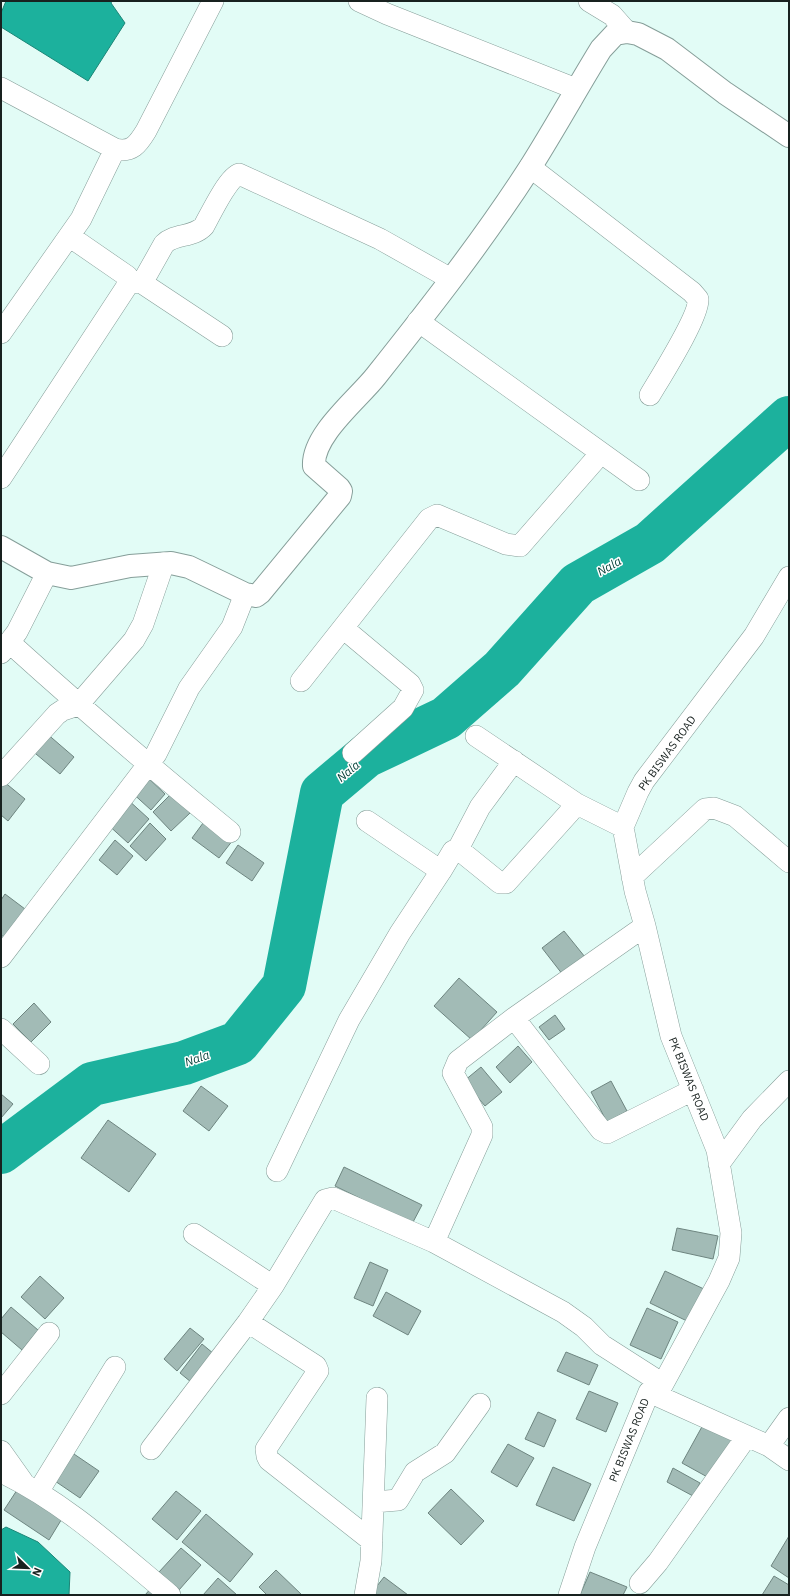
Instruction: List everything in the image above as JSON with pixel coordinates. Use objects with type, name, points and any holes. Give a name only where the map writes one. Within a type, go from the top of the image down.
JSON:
[{"type":"street","points":[[1,88],[116,149],[124,151],[140,141],[213,1]]},
{"type":"street","points":[[589,1],[612,15],[627,32]]},
{"type":"street","points":[[363,2],[576,89]]},
{"type":"street","points":[[1,547],[47,573],[70,578],[130,566],[171,563],[189,567],[244,594],[256,596],[264,590],[340,496],[341,492],[339,488],[314,466],[314,456],[324,434],[375,378],[468,257],[530,167],[601,49],[615,34],[627,32],[638,34],[668,49],[725,93],[789,136]]},
{"type":"street","points":[[1,333],[88,207],[116,149]]},
{"type":"street","points":[[530,167],[692,292],[698,299],[697,309],[690,324],[650,395]]},
{"type":"street","points":[[1,478],[124,294],[127,286],[135,282],[164,244],[169,240],[199,231],[204,226],[226,188],[235,176],[240,174],[380,239],[451,279]]},
{"type":"street","points":[[69,236],[135,282],[222,336]]},
{"type":"street","points":[[418,321],[638,480]]},
{"type":"street","points":[[301,681],[429,519],[433,516],[441,516],[506,544],[520,546],[601,453]]},
{"type":"street","points":[[1,776],[57,714],[63,710],[78,705],[134,640],[139,633],[164,563]]},
{"type":"street","points":[[47,573],[6,648],[78,705],[148,766],[230,832]]},
{"type":"street","name":"PK BISWAS ROAD","points":[[569,1595],[585,1547],[656,1388],[719,1281],[729,1258],[731,1233],[717,1150],[671,1036],[645,926],[635,891],[623,827],[644,781],[754,636],[789,577]]},
{"type":"street","points":[[1,957],[161,747],[189,688],[232,627],[244,594]]},
{"type":"street","points":[[343,628],[410,684],[413,690],[403,708],[353,753]]},
{"type":"street","points":[[476,736],[577,804],[623,827]]},
{"type":"street","points":[[277,1171],[349,1020],[400,933],[453,851],[458,849],[483,802],[514,761]]},
{"type":"street","points":[[458,849],[500,883],[506,883],[577,804]]},
{"type":"street","points":[[632,877],[705,809],[714,808],[735,816],[789,862]]},
{"type":"street","points":[[367,821],[441,871]]},
{"type":"street","points":[[434,1242],[482,1135],[482,1127],[453,1073],[453,1070],[458,1062],[514,1018],[645,926]]},
{"type":"street","points":[[514,1018],[601,1130],[607,1133],[693,1090]]},
{"type":"street","points":[[1,1029],[39,1064]]},
{"type":"street","points":[[719,1164],[752,1120],[789,1081]]},
{"type":"street","points":[[151,1449],[248,1322],[273,1286],[325,1200],[333,1198],[434,1242],[563,1312],[584,1327],[602,1345],[656,1388],[769,1446],[789,1460]]},
{"type":"street","points":[[194,1234],[273,1286]]},
{"type":"street","points":[[248,1322],[316,1366],[318,1369],[266,1449],[269,1460],[372,1541]]},
{"type":"street","points":[[1,1394],[49,1333]]},
{"type":"street","points":[[31,1487],[115,1367]]},
{"type":"street","points":[[366,1595],[371,1561],[377,1398]]},
{"type":"street","points":[[374,1502],[398,1500],[415,1472],[446,1452],[480,1404]]},
{"type":"street","points":[[769,1446],[789,1418]]},
{"type":"street","points":[[640,1583],[658,1562],[747,1436]]},
{"type":"street","points":[[1,1451],[31,1487]]},
{"type":"street","points":[[1,1472],[31,1487],[117,1551],[170,1595]]},
{"type":"shaded area","points":[[6,1],[112,1],[111,3],[125,23],[88,81],[1,27],[1,13]]},
{"type":"shaded area","points":[[6,1527],[38,1542],[70,1572],[69,1595],[1,1595],[1,1530]]},
{"type":"building","points":[[45,732],[74,757],[60,774],[30,749]]},
{"type":"building","points":[[144,774],[165,794],[151,810],[129,790]]},
{"type":"building","points":[[3,781],[25,799],[8,821],[1,815],[1,783]]},
{"type":"building","points":[[172,793],[190,813],[171,831],[153,812]]},
{"type":"building","points":[[126,798],[149,819],[128,843],[105,822]]},
{"type":"building","points":[[206,819],[233,840],[219,858],[192,838]]},
{"type":"building","points":[[150,823],[166,839],[146,861],[130,846]]},
{"type":"building","points":[[115,840],[133,856],[117,875],[99,860]]},
{"type":"building","points":[[238,845],[264,863],[252,881],[226,863]]},
{"type":"building","points":[[5,894],[25,909],[4,937],[1,935],[1,900]]},
{"type":"building","points":[[564,931],[585,957],[563,975],[542,948]]},
{"type":"building","points":[[459,978],[497,1012],[472,1040],[434,1006]]},
{"type":"building","points":[[34,1003],[51,1022],[31,1042],[13,1024]]},
{"type":"building","points":[[555,1015],[565,1029],[549,1040],[539,1027]]},
{"type":"building","points":[[518,1046],[532,1062],[510,1083],[496,1067]]},
{"type":"building","points":[[481,1067],[502,1092],[485,1106],[464,1081]]},
{"type":"building","points":[[611,1081],[627,1111],[607,1122],[591,1092]]},
{"type":"building","points":[[201,1086],[228,1106],[209,1131],[183,1111]]},
{"type":"building","points":[[1,1094],[13,1104],[1,1118]]},
{"type":"building","points":[[108,1120],[156,1154],[129,1192],[81,1158]]},
{"type":"building","points":[[344,1167],[422,1205],[412,1224],[335,1186]]},
{"type":"building","points":[[677,1228],[718,1236],[713,1259],[672,1250]]},
{"type":"building","points":[[370,1262],[388,1270],[373,1306],[354,1298]]},
{"type":"building","points":[[665,1271],[704,1289],[689,1322],[650,1303]]},
{"type":"building","points":[[40,1276],[64,1298],[45,1319],[21,1297]]},
{"type":"building","points":[[386,1292],[421,1311],[408,1335],[373,1316]]},
{"type":"building","points":[[11,1307],[38,1330],[22,1350],[1,1332],[1,1319]]},
{"type":"building","points":[[647,1308],[678,1322],[661,1359],[630,1345]]},
{"type":"building","points":[[190,1328],[204,1339],[177,1371],[164,1359]]},
{"type":"building","points":[[202,1344],[214,1354],[191,1382],[180,1373]]},
{"type":"building","points":[[566,1352],[598,1365],[589,1385],[557,1371]]},
{"type":"building","points":[[589,1391],[618,1403],[606,1432],[576,1419]]},
{"type":"building","points":[[538,1412],[556,1420],[544,1447],[525,1439]]},
{"type":"building","points":[[704,1423],[734,1440],[711,1479],[682,1463]]},
{"type":"building","points":[[508,1444],[534,1458],[517,1487],[491,1472]]},
{"type":"building","points":[[71,1452],[99,1471],[80,1498],[52,1479]]},
{"type":"building","points":[[553,1467],[591,1484],[574,1521],[536,1505]]},
{"type":"building","points":[[673,1468],[700,1483],[693,1496],[667,1482]]},
{"type":"building","points":[[19,1487],[63,1517],[49,1540],[4,1510]]},
{"type":"building","points":[[451,1489],[484,1521],[461,1545],[428,1513]]},
{"type":"building","points":[[176,1491],[201,1511],[177,1540],[152,1519]]},
{"type":"building","points":[[206,1514],[253,1554],[230,1582],[182,1542]]},
{"type":"building","points":[[789,1536],[789,1578],[771,1566]]},
{"type":"building","points":[[181,1548],[201,1565],[179,1590],[159,1572]]},
{"type":"building","points":[[276,1570],[302,1595],[267,1595],[259,1587]]},
{"type":"building","points":[[590,1572],[627,1587],[623,1595],[580,1595]]},
{"type":"building","points":[[774,1576],[789,1585],[789,1595],[762,1595]]},
{"type":"building","points":[[384,1577],[408,1595],[370,1595]]},
{"type":"building","points":[[218,1578],[237,1595],[203,1595]]},
{"type":"building","points":[[153,1586],[163,1595],[145,1595]]},
{"type":"waterway","name":"Nala","points":[[1,1152],[92,1084],[184,1063],[238,1043],[284,986],[322,793],[366,756],[446,718],[502,669],[578,584],[650,543],[789,418]]}]
